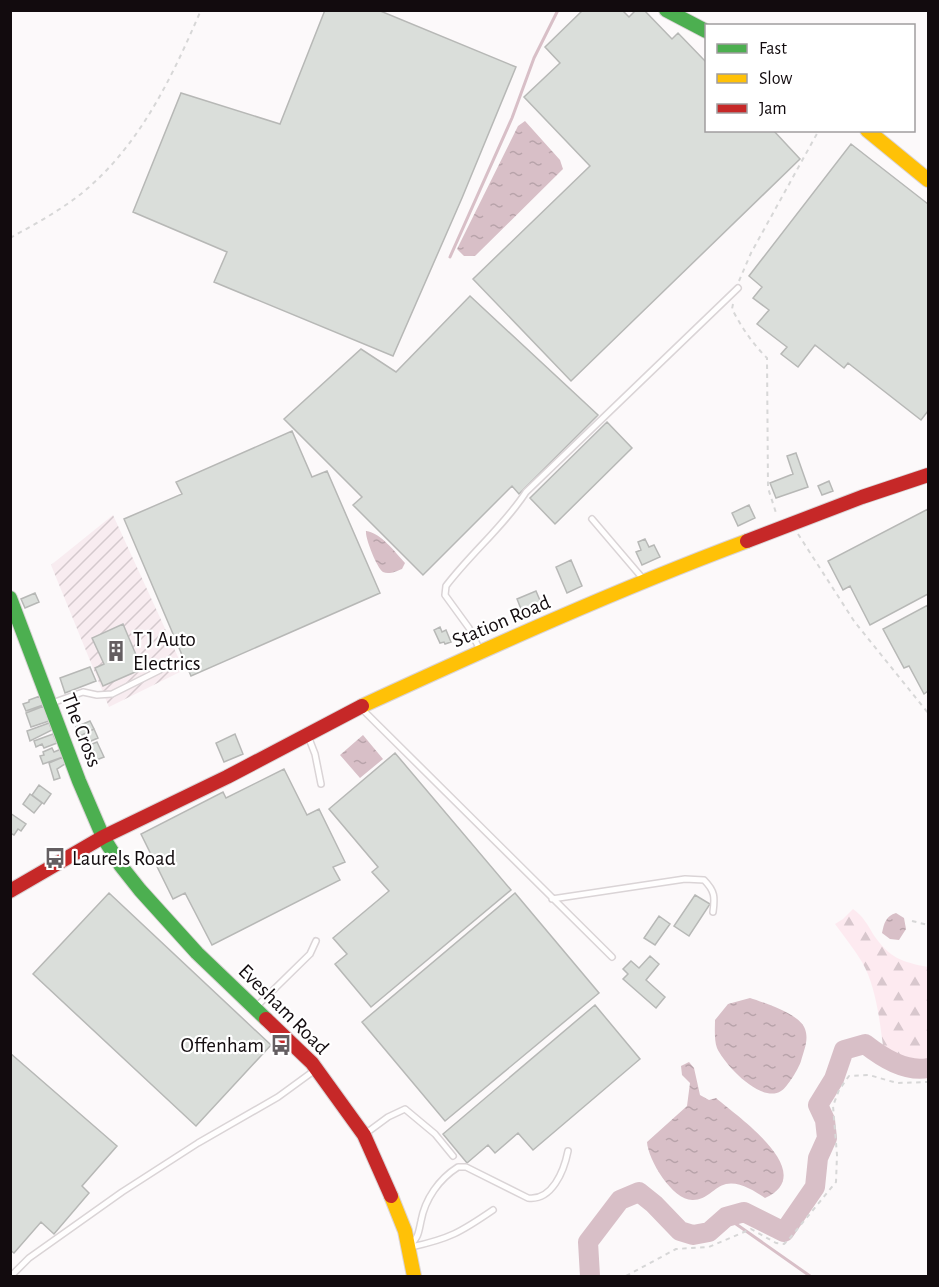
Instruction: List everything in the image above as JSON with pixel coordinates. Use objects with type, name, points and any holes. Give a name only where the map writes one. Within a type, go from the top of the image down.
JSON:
[{"type":"street","points":[[666,10],[705,30]]},
{"type":"street","points":[[869,132],[928,180]]},
{"type":"street","name":"Station Road","points":[[104,837],[360,707],[481,651],[645,581],[786,525],[861,496],[928,475]]},
{"type":"street","name":"The Cross","points":[[10,598],[79,781],[104,837]]},
{"type":"street","points":[[10,891],[104,837]]},
{"type":"street","name":"Evesham Road","points":[[104,837],[134,882],[190,945],[316,1069],[364,1136],[381,1170],[405,1231],[414,1276]]},
{"type":"lane","points":[[481,651],[469,628],[445,595],[446,586],[488,536],[513,512],[526,492],[738,288]]},
{"type":"lane","points":[[592,519],[645,581]]},
{"type":"lane","points":[[50,704],[83,692],[97,695],[112,694],[160,670]]},
{"type":"lane","points":[[360,707],[612,957]]},
{"type":"lane","points":[[307,735],[315,754],[321,784]]},
{"type":"lane","points":[[552,899],[685,879],[704,880],[716,896],[713,912]]},
{"type":"lane","points":[[255,1008],[310,954],[316,941]]},
{"type":"lane","points":[[11,1276],[29,1258],[122,1192],[198,1143],[278,1097],[316,1069]]},
{"type":"lane","points":[[364,1136],[388,1117],[405,1109],[435,1134],[453,1156]]},
{"type":"lane","points":[[409,1247],[420,1234],[421,1221],[428,1199],[441,1180],[458,1167],[466,1167],[528,1198],[537,1199],[548,1193],[556,1182],[565,1166],[568,1151]]},
{"type":"lane","points":[[409,1247],[455,1236],[493,1210]]},
{"type":"path","points":[[10,238],[45,219],[88,188],[131,142],[159,98],[201,10]]},
{"type":"path","points":[[818,132],[742,271],[732,309],[752,343],[767,358],[768,488],[786,525],[855,621],[928,713]]},
{"type":"path","points":[[912,921],[928,925]]},
{"type":"path","points":[[626,1276],[676,1249],[709,1247],[751,1229],[776,1243],[784,1244],[836,1182],[837,1155],[833,1106],[839,1090],[849,1076],[869,1075],[897,1083],[928,1082]]},
{"type":"shaded area","points":[[113,515],[184,670],[109,707],[51,565]]},
{"type":"green space","points":[[853,909],[891,954],[903,961],[928,967],[927,1069],[910,1068],[885,1059],[872,985],[859,957],[835,924]]},
{"type":"water","points":[[525,121],[560,160],[563,169],[475,256],[464,256],[457,249],[518,126]]},
{"type":"water","points":[[366,531],[377,535],[392,549],[405,563],[402,569],[383,572],[369,546]]},
{"type":"water","points":[[363,735],[383,759],[360,778],[340,755]]},
{"type":"water","points":[[896,913],[904,918],[906,929],[899,940],[890,939],[882,933],[886,920]]},
{"type":"water","points":[[750,998],[789,1014],[802,1024],[806,1033],[805,1049],[800,1064],[783,1089],[773,1094],[764,1092],[744,1080],[727,1063],[716,1045],[715,1020],[728,1004]]},
{"type":"water","points":[[689,1062],[694,1068],[700,1095],[709,1100],[716,1098],[741,1118],[756,1131],[779,1160],[784,1174],[780,1187],[765,1198],[747,1187],[731,1183],[698,1199],[685,1199],[670,1187],[657,1169],[648,1150],[647,1142],[687,1106],[690,1083],[682,1075],[681,1066]]},
{"type":"building","points":[[325,10],[378,10],[516,67],[393,356],[214,282],[227,252],[133,212],[181,93],[280,124]]},
{"type":"building","points":[[583,10],[622,10],[629,17],[636,10],[644,10],[672,39],[678,33],[705,61],[705,132],[775,132],[800,159],[571,381],[473,279],[590,166],[524,97],[560,63],[545,47]]},
{"type":"building","points":[[851,144],[928,204],[928,411],[921,420],[848,363],[844,368],[815,345],[798,367],[781,354],[787,347],[757,324],[769,310],[753,298],[762,287],[749,276]]},
{"type":"building","points":[[470,296],[598,415],[519,494],[512,486],[423,575],[353,505],[362,497],[284,419],[361,349],[396,372]]},
{"type":"building","points":[[607,422],[632,448],[555,524],[530,498]]},
{"type":"building","points":[[292,431],[312,477],[327,471],[380,593],[191,676],[124,519],[182,494],[176,482]]},
{"type":"building","points":[[796,453],[808,487],[776,498],[770,483],[793,474],[787,456]]},
{"type":"building","points":[[829,481],[833,491],[822,495],[818,486]]},
{"type":"building","points":[[749,505],[755,518],[738,526],[732,513]]},
{"type":"building","points":[[928,509],[928,594],[870,625],[850,586],[843,590],[828,561]]},
{"type":"building","points":[[645,539],[649,547],[654,545],[660,557],[642,565],[636,552],[641,550],[638,542]]},
{"type":"building","points":[[571,560],[582,586],[567,593],[556,567]]},
{"type":"building","points":[[536,591],[544,610],[525,619],[517,599]]},
{"type":"building","points":[[35,593],[39,602],[25,608],[21,599]]},
{"type":"building","points":[[928,605],[928,691],[924,694],[909,666],[904,668],[883,629]]},
{"type":"building","name":"T J Auto Electrics","points":[[123,624],[142,669],[103,686],[95,668],[104,664],[92,638]]},
{"type":"building","points":[[440,627],[442,632],[446,630],[451,642],[440,643],[434,630]]},
{"type":"building","points":[[90,667],[96,681],[65,693],[60,678]]},
{"type":"building","points":[[40,696],[43,705],[26,711],[23,704]]},
{"type":"building","points":[[44,706],[49,721],[31,727],[26,713]]},
{"type":"building","points":[[90,721],[94,729],[80,736],[76,727]]},
{"type":"building","points":[[49,723],[52,730],[30,741],[27,731]]},
{"type":"building","points":[[94,729],[98,738],[84,744],[80,736]]},
{"type":"building","points":[[53,734],[57,743],[44,748],[42,744],[36,747],[34,741]]},
{"type":"building","points":[[235,734],[243,754],[224,762],[216,743]]},
{"type":"building","points":[[97,742],[104,757],[91,762],[85,747]]},
{"type":"building","points":[[52,748],[54,752],[61,749],[63,757],[43,764],[40,756]]},
{"type":"building","points":[[395,753],[511,890],[371,1007],[335,964],[347,954],[333,938],[389,891],[372,872],[378,867],[329,809]]},
{"type":"building","points":[[63,757],[65,764],[57,769],[60,778],[54,780],[49,763]]},
{"type":"building","points":[[284,769],[307,815],[319,809],[345,862],[333,867],[340,880],[212,945],[185,893],[173,899],[141,834],[223,792],[226,798]]},
{"type":"building","points":[[39,785],[51,794],[44,804],[32,795]]},
{"type":"building","points":[[30,794],[42,803],[34,813],[23,804]]},
{"type":"building","points":[[10,813],[26,824],[14,835],[10,833]]},
{"type":"building","points":[[109,893],[271,1045],[196,1126],[33,974]]},
{"type":"building","points":[[515,893],[599,993],[445,1121],[362,1022]]},
{"type":"building","points":[[695,895],[710,904],[689,936],[674,926]]},
{"type":"building","points":[[659,916],[670,924],[655,945],[644,938]]},
{"type":"building","points":[[650,956],[659,964],[646,980],[665,997],[656,1008],[623,979],[628,974],[623,969],[631,961],[639,968]]},
{"type":"building","points":[[595,1005],[640,1059],[533,1150],[518,1133],[495,1153],[488,1145],[467,1163],[443,1134]]},
{"type":"building","points":[[10,1053],[117,1146],[82,1186],[89,1193],[54,1234],[41,1222],[14,1253],[10,1250]]},
{"type":"waterway","points":[[450,257],[512,118],[534,58],[558,10]]},
{"type":"waterway","points":[[590,1276],[588,1242],[620,1200],[639,1192],[680,1231],[693,1235],[709,1232],[726,1217],[744,1212],[784,1232],[815,1187],[818,1158],[827,1138],[825,1120],[818,1105],[834,1079],[844,1050],[865,1044],[887,1059],[903,1066],[928,1068]]},
{"type":"waterway","points":[[726,1217],[810,1276]]},
{"type":"traffic: fast","points":[[666,10],[705,30]]},
{"type":"traffic: fast","points":[[10,598],[79,781],[103,837],[121,866],[140,890],[197,953],[266,1019]]},
{"type":"traffic: slow","points":[[869,132],[928,180]]},
{"type":"traffic: slow","points":[[362,706],[601,599],[747,541]]},
{"type":"traffic: slow","points":[[391,1196],[405,1231],[414,1276]]},
{"type":"traffic: jam","points":[[747,541],[862,497],[928,475]]},
{"type":"traffic: jam","points":[[10,891],[103,837],[227,777],[362,706]]},
{"type":"traffic: jam","points":[[266,1019],[312,1063],[364,1135],[391,1196]]},
{"type":"place","name":"T J Auto Electrics","points":[[116,651]]},
{"type":"place","name":"Laurels Road","points":[[55,858]]},
{"type":"place","name":"Offenham","points":[[281,1045]]}]
